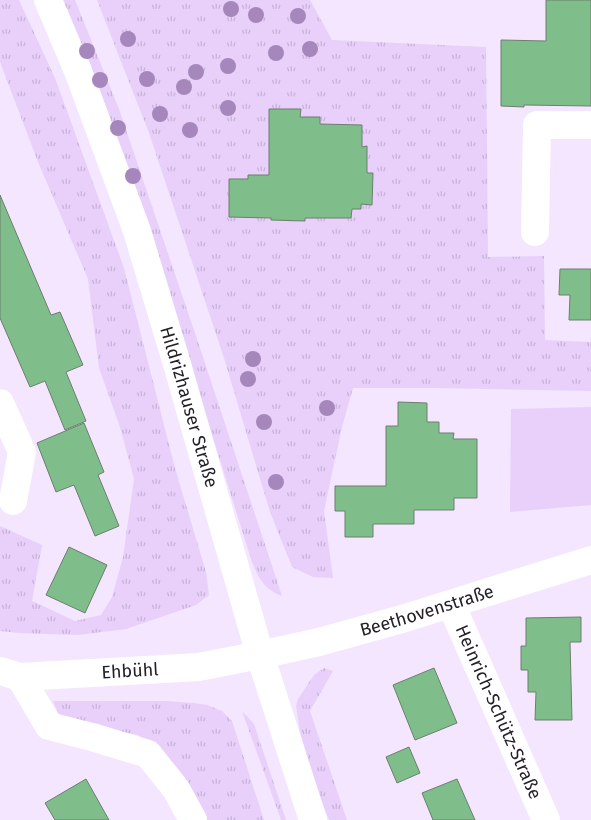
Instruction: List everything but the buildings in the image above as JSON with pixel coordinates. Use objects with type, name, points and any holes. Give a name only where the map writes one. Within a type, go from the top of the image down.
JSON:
[{"type":"street","name":"Hildrizhauser Straße","points":[[48,0],[78,71],[137,231],[260,655],[313,820]]},
{"type":"street","points":[[535,232],[537,126],[591,125]]},
{"type":"street","points":[[0,403],[22,452],[13,500]]},
{"type":"street","name":"Beethovenstraße","points":[[260,655],[319,642],[402,619],[591,560]]},
{"type":"street","name":"Heinrich-Schütz-Straße","points":[[451,604],[546,820]]},
{"type":"street","name":"Ehbühl","points":[[10,674],[199,667],[260,655]]},
{"type":"street","points":[[10,674],[49,726],[148,754],[176,789],[193,820]]},
{"type":"green space","points":[[0,0],[19,0],[55,78],[124,268],[175,468],[206,572],[209,595],[196,605],[126,629],[78,635],[0,631],[0,526],[42,545],[32,601],[75,621],[101,615],[112,597],[123,557],[134,479],[120,427],[99,368],[88,279],[38,162],[0,62]]},
{"type":"green space","points":[[59,0],[75,0],[119,109],[282,596],[266,587],[257,574],[252,562],[155,253]]},
{"type":"green space","points":[[97,0],[310,0],[332,40],[486,47],[488,257],[544,256],[545,340],[591,342],[591,391],[353,388],[342,427],[324,511],[333,578],[313,577],[292,567],[270,512],[224,358],[149,133]]},
{"type":"green space","points":[[591,407],[591,505],[510,512],[511,409]]},
{"type":"green space","points":[[324,668],[333,671],[310,711],[347,820],[329,820],[314,782],[300,732],[296,706],[298,699],[314,675]]},
{"type":"green space","points":[[53,701],[166,701],[207,705],[222,711],[232,721],[264,820],[203,820],[168,762],[138,735],[95,727],[68,719],[58,713]]},
{"type":"green space","points":[[242,711],[254,724],[286,820],[281,820]]}]
